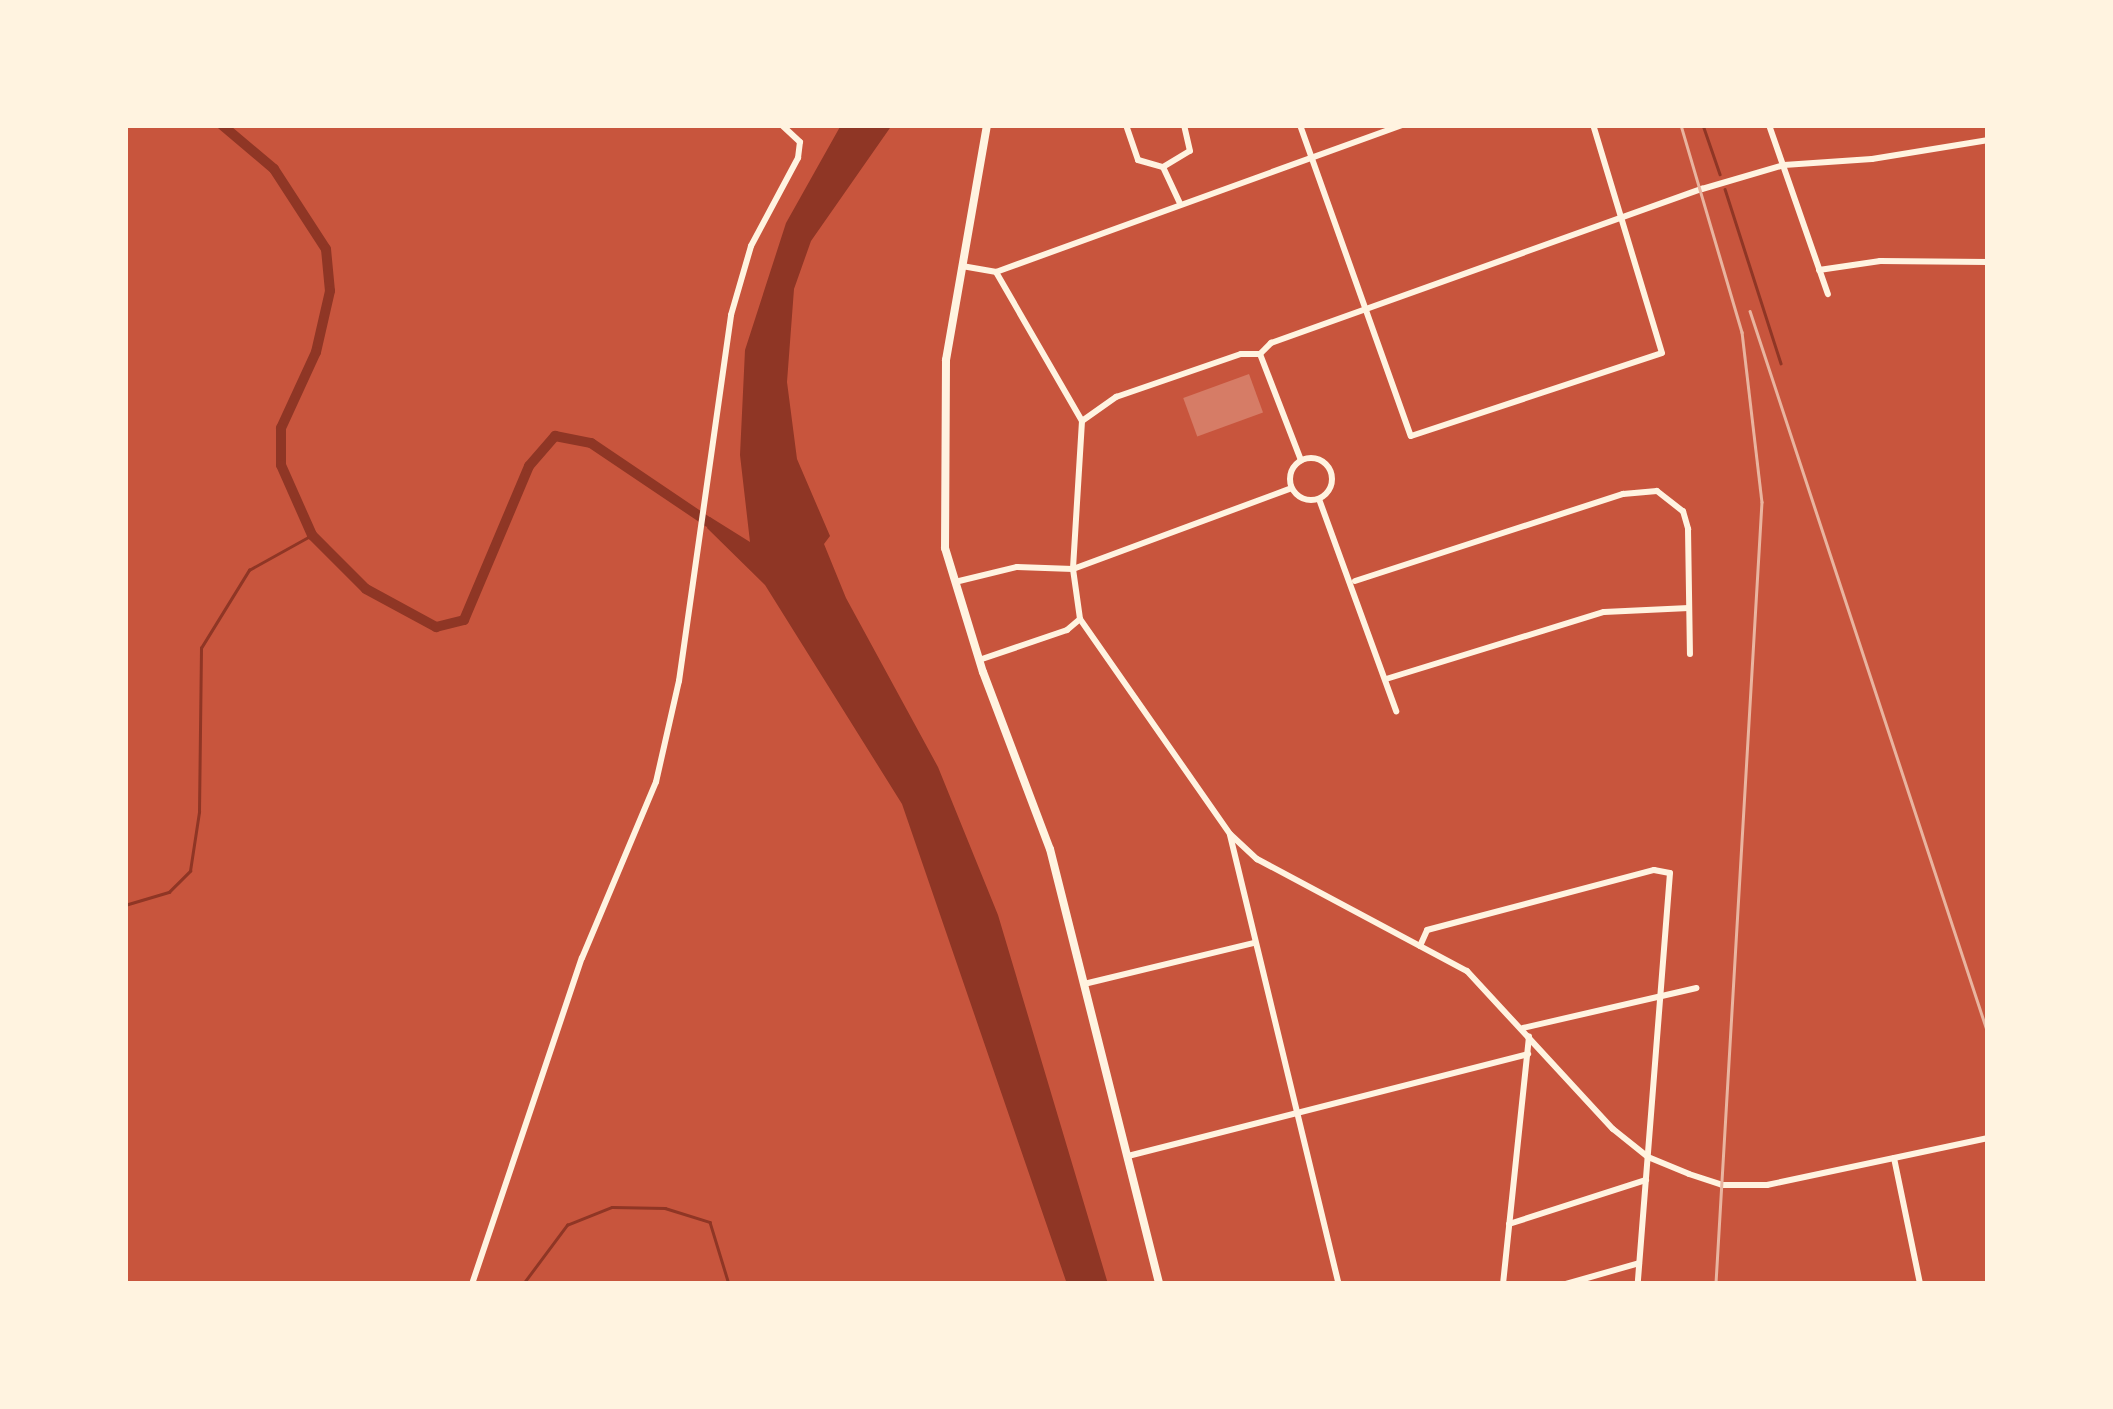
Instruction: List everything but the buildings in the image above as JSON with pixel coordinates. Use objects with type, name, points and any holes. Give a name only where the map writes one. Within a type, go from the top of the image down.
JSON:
[{"type":"street","points":[[472,1284],[582,958],[656,782],[679,681],[732,315],[751,246],[798,158],[800,142],[782,125]]},
{"type":"street","points":[[987,125],[946,360],[941,480],[954,582],[979,660],[1045,833],[1159,1284]]},
{"type":"street","points":[[1126,125],[1138,160],[1163,168],[1180,203]]},
{"type":"street","points":[[1163,168],[1190,152],[1184,125]]},
{"type":"street","points":[[1300,125],[1411,436],[1662,353],[1593,125]]},
{"type":"street","points":[[962,266],[996,272],[1402,125]]},
{"type":"street","points":[[1770,125],[1828,294]]},
{"type":"street","points":[[1082,421],[1116,397],[1242,354],[1260,354],[1271,343],[1705,188],[1784,165],[1872,159],[1988,140]]},
{"type":"street","points":[[1819,270],[1880,261],[1988,262]]},
{"type":"street","points":[[996,272],[1082,421],[1073,569],[1080,618],[1230,834],[1326,900],[1467,971],[1614,1129],[1648,1157],[1722,1185],[1767,1185],[1988,1138]]},
{"type":"street","points":[[1260,354],[1302,460]]},
{"type":"street","points":[[1319,459],[1332,472],[1331,488],[1320,499],[1303,499],[1292,488],[1291,472],[1302,460],[1319,459]]},
{"type":"street","points":[[954,582],[1017,568],[1073,569],[1292,488]]},
{"type":"street","points":[[1354,581],[1641,489],[1657,491],[1683,512],[1690,654]]},
{"type":"street","points":[[1320,499],[1354,581],[1396,711]]},
{"type":"street","points":[[1386,678],[1604,612],[1689,608]]},
{"type":"street","points":[[979,660],[1065,631],[1080,618]]},
{"type":"street","points":[[1230,834],[1253,943],[1339,1284]]},
{"type":"street","points":[[1420,946],[1426,930],[1654,870],[1670,873],[1638,1284]]},
{"type":"street","points":[[1084,984],[1253,943]]},
{"type":"street","points":[[1523,1028],[1696,988]]},
{"type":"street","points":[[1503,1284],[1530,1035]]},
{"type":"street","points":[[1128,1156],[1528,1054]]},
{"type":"street","points":[[1894,1158],[1920,1284]]},
{"type":"street","points":[[1510,1224],[1647,1180]]},
{"type":"street","points":[[1566,1284],[1640,1263]]},
{"type":"shaded area","points":[[841,125],[892,125],[811,241],[794,289],[787,382],[797,459],[830,536],[824,544],[846,598],[938,767],[998,915],[1108,1284],[1067,1284],[902,804],[765,585],[707,528],[710,517],[750,542],[740,455],[745,350],[786,223]]},
{"type":"waterway","points":[[222,125],[274,169],[326,249],[330,291],[316,352],[281,428],[281,465],[312,535],[366,589],[436,627],[464,620],[529,466],[555,436],[591,443],[708,522]]},
{"type":"waterway","points":[[1703,125],[1720,174]]},
{"type":"waterway","points":[[1725,189],[1781,363]]},
{"type":"waterway","points":[[125,905],[169,892],[190,871],[199,812],[201,648],[249,570],[312,535]]},
{"type":"waterway","points":[[523,1284],[567,1225],[612,1207],[665,1208],[710,1222],[729,1284]]},
{"type":"railway","points":[[1681,125],[1742,332],[1762,502],[1716,1284]]},
{"type":"railway","points":[[1750,311],[1988,1033]]}]
